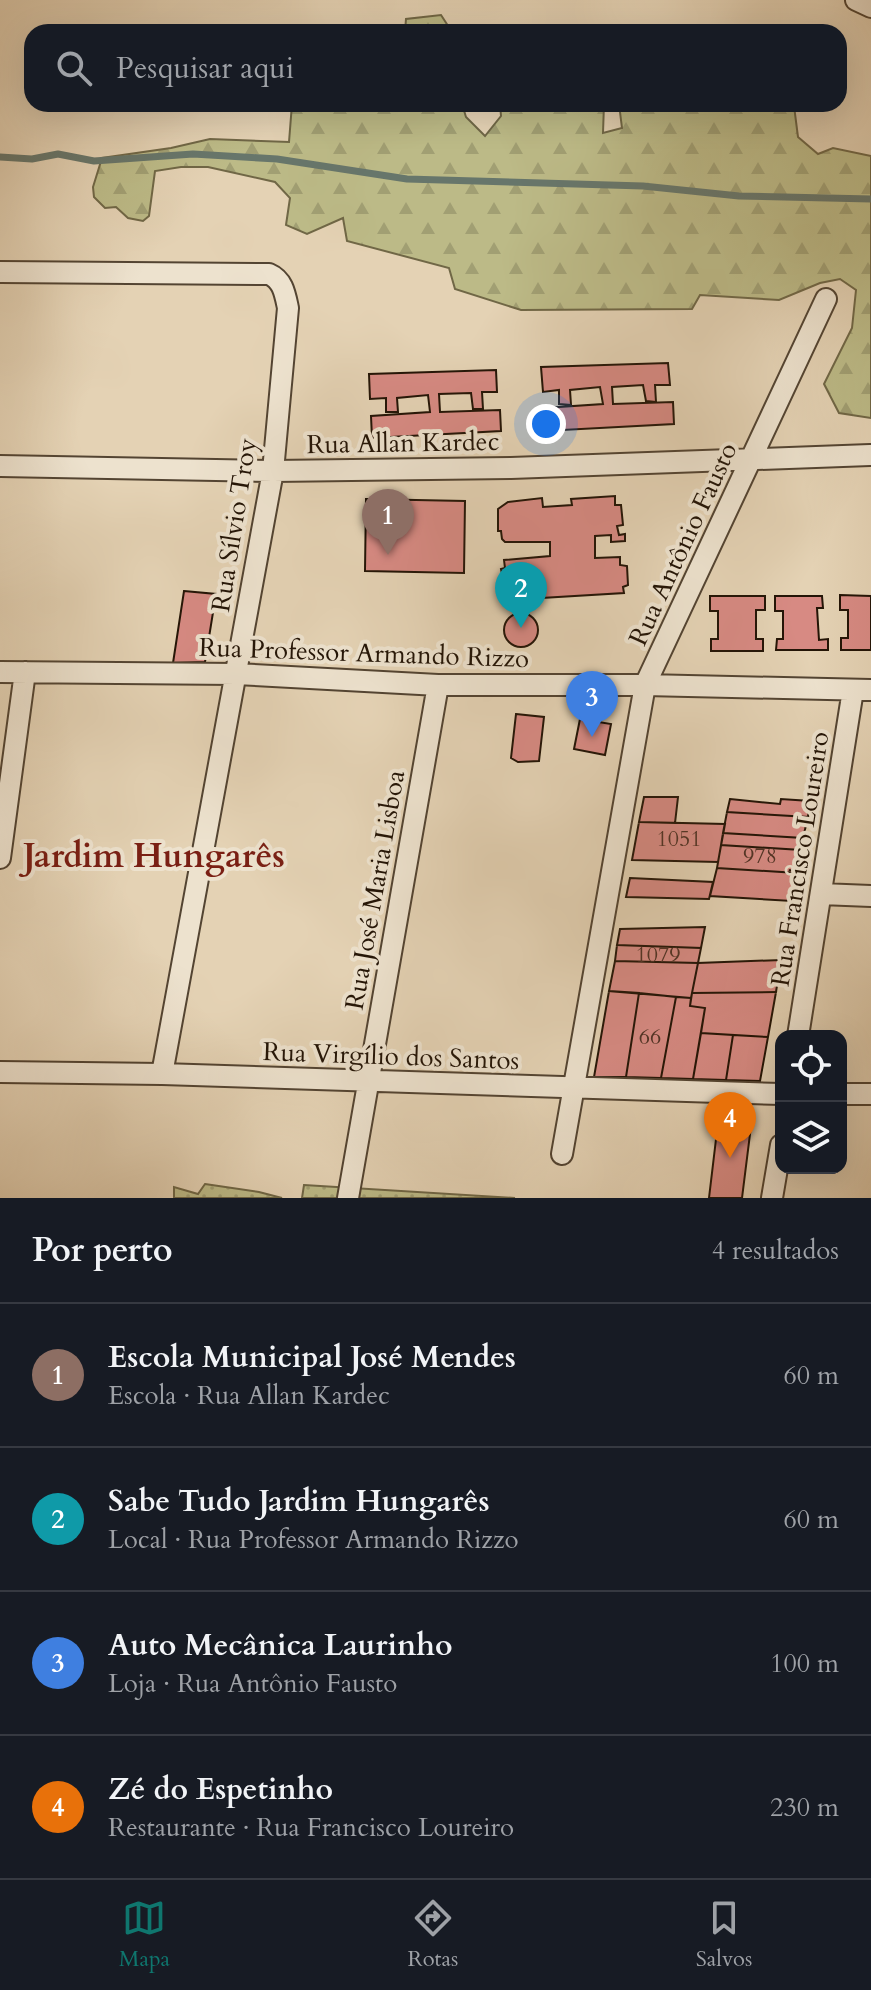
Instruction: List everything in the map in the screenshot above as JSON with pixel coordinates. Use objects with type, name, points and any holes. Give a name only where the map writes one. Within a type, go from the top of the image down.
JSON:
[{"type":"street","points":[[856,0],[871,7]]},
{"type":"street","name":"Rua Sílvio Troy","points":[[0,272],[269,274],[277,277],[281,284],[288,308],[273,471],[162,1074]]},
{"type":"street","name":"Rua Antônio Fausto","points":[[562,1154],[645,685],[826,299]]},
{"type":"street","name":"Rua Allan Kardec","points":[[0,466],[273,471],[524,468],[870,455]]},
{"type":"street","name":"Rua Professor Armando Rizzo","points":[[0,672],[236,674],[438,685],[645,685],[862,690]]},
{"type":"street","points":[[0,858],[25,672]]},
{"type":"street","name":"Rua José Maria Lisboa","points":[[348,1198],[438,685]]},
{"type":"street","name":"Rua Francisco Loureiro","points":[[799,1030],[821,894],[862,690]]},
{"type":"street","points":[[821,894],[871,896]]},
{"type":"street","name":"Rua Virgílio dos Santos","points":[[0,1072],[162,1074],[775,1094]]},
{"type":"street","points":[[847,1094],[871,1094]]},
{"type":"street","points":[[772,1198],[776,1174]]},
{"type":"green space","points":[[441,15],[447,24],[406,24],[406,19]]},
{"type":"green space","points":[[291,112],[464,112],[485,136],[501,116],[501,112],[604,112],[603,133],[622,128],[620,112],[795,112],[798,137],[818,154],[833,148],[871,156],[871,418],[839,413],[824,384],[852,328],[856,290],[840,279],[820,283],[779,300],[700,295],[692,309],[521,310],[455,289],[449,268],[347,241],[343,218],[307,234],[286,225],[290,198],[275,182],[208,167],[155,171],[149,216],[143,221],[128,218],[116,207],[105,208],[94,197],[93,187],[102,158],[210,139],[289,142]]},
{"type":"green space","points":[[205,1184],[282,1198],[174,1198],[174,1187],[198,1194]]},
{"type":"green space","points":[[304,1185],[515,1198],[302,1198]]},
{"type":"building","points":[[668,363],[670,385],[655,385],[656,402],[646,401],[643,385],[612,387],[613,404],[673,402],[674,424],[544,431],[544,408],[603,404],[600,387],[570,390],[571,405],[559,404],[559,390],[543,392],[541,367]]},
{"type":"building","points":[[496,370],[497,392],[482,392],[483,409],[473,409],[471,393],[439,394],[440,412],[500,410],[501,431],[372,438],[371,416],[430,412],[428,395],[397,398],[398,412],[386,412],[386,398],[370,399],[369,374]]},
{"type":"building","points":[[615,496],[615,505],[621,505],[623,525],[617,526],[619,535],[625,534],[625,541],[611,542],[611,535],[595,536],[595,558],[620,557],[620,565],[627,566],[628,585],[623,587],[624,593],[507,600],[501,569],[505,568],[504,560],[550,556],[550,542],[505,542],[501,531],[498,531],[498,509],[508,502],[542,498],[543,507],[572,505],[571,499]]},
{"type":"building","points":[[366,499],[465,501],[464,573],[365,571]]},
{"type":"building","points":[[184,591],[216,594],[205,662],[173,663]]},
{"type":"building","points":[[840,595],[871,596],[871,650],[841,650],[841,638],[848,638],[848,610],[840,610]]},
{"type":"building","points":[[710,596],[765,596],[765,610],[756,610],[756,639],[763,639],[763,651],[711,651],[711,639],[718,639],[718,611],[710,611]]},
{"type":"building","points":[[775,596],[822,596],[823,608],[817,608],[819,640],[828,639],[828,650],[776,650],[777,639],[783,639],[783,611],[775,611]]},
{"type":"building","points":[[521,613],[533,618],[538,630],[533,642],[521,647],[509,642],[504,630],[509,618]]},
{"type":"building","points":[[516,714],[544,717],[539,761],[518,762],[511,758]]},
{"type":"building","points":[[580,719],[611,724],[605,755],[574,749]]},
{"type":"building","points":[[644,797],[678,797],[675,823],[639,822]]},
{"type":"building","points":[[730,799],[780,804],[781,799],[810,801],[808,817],[727,812]]},
{"type":"building","points":[[727,812],[808,817],[803,838],[723,833]]},
{"type":"building","points":[[639,822],[725,824],[718,862],[632,860]]},
{"type":"building","points":[[723,833],[803,838],[801,850],[721,845]]},
{"type":"building","points":[[721,845],[801,850],[797,873],[717,868]]},
{"type":"building","points":[[717,868],[797,873],[792,901],[710,896]]},
{"type":"building","points":[[630,878],[713,882],[709,899],[626,897]]},
{"type":"building","points":[[705,927],[701,948],[617,945],[620,929]]},
{"type":"building","points":[[617,945],[701,948],[698,963],[615,961]]},
{"type":"building","points":[[781,960],[776,992],[692,993],[698,963]]},
{"type":"building","points":[[615,961],[698,963],[691,998],[609,991]]},
{"type":"building","points":[[609,991],[639,993],[626,1077],[594,1077]]},
{"type":"building","points":[[776,992],[768,1037],[701,1033],[705,1008],[690,1006],[692,993]]},
{"type":"building","points":[[639,993],[676,997],[661,1078],[626,1077]]},
{"type":"building","points":[[676,997],[691,998],[690,1006],[705,1008],[693,1079],[661,1078]]},
{"type":"building","points":[[701,1033],[733,1035],[726,1080],[693,1079]]},
{"type":"building","points":[[733,1035],[768,1037],[760,1081],[726,1080]]},
{"type":"building","points":[[719,1114],[752,1118],[742,1198],[709,1198]]},
{"type":"waterway","points":[[0,157],[32,159],[58,154],[94,161],[193,154],[277,159],[407,179],[643,186],[739,196],[871,199]]},
{"type":"place","name":"Escola Municipal José Mendes","points":[[388,555]]},
{"type":"place","name":"Sabe Tudo Jardim Hungarês","points":[[521,628]]},
{"type":"place","name":"Auto Mecânica Laurinho","points":[[592,737]]},
{"type":"place","name":"Zé do Espetinho","points":[[730,1158]]},
{"type":"district","name":"Jardim Hungarês","points":[[154,856]]}]
